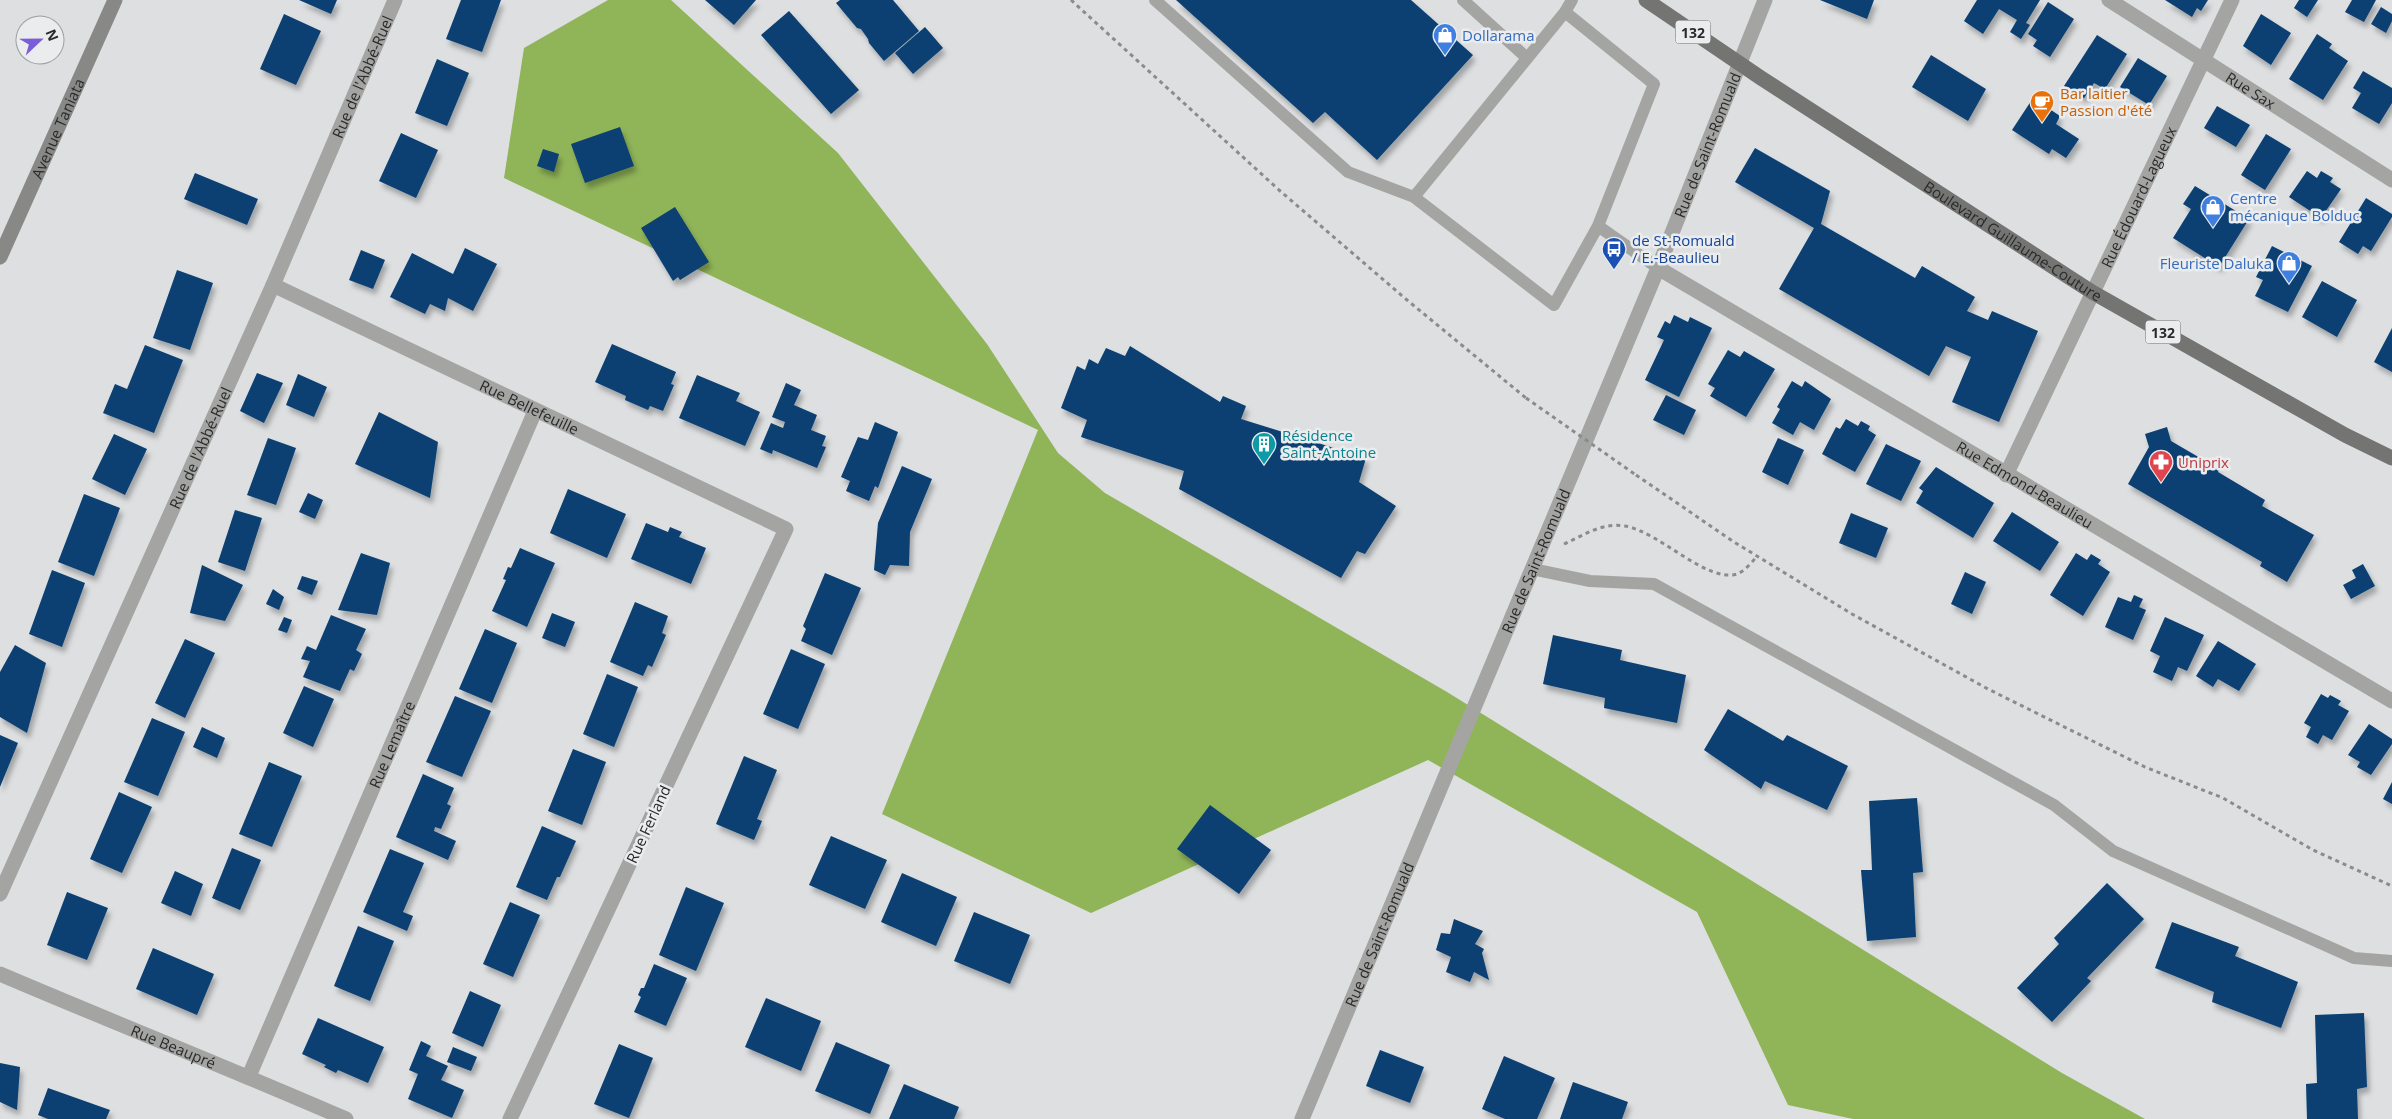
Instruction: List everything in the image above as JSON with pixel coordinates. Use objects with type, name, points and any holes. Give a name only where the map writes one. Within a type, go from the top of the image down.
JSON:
[{"type":"main road","name":"Avenue Taniata","points":[[0,257],[115,0]]},
{"type":"main road","name":"Boulevard Guillaume-Couture","points":[[1646,0],[1740,64],[2092,292],[2345,435],[2392,458]]},
{"type":"street","name":"Rue de l'Abbé-Ruel","points":[[0,894],[272,285],[395,0]]},
{"type":"street","name":"Rue de Saint-Romuald","points":[[1302,1119],[1658,268],[1765,0]]},
{"type":"street","name":"Rue Sax","points":[[2109,0],[2392,180]]},
{"type":"street","name":"Rue Édouard-Lagueux","points":[[2006,475],[2232,0]]},
{"type":"street","name":"Rue Edmond-Beaulieu","points":[[1658,268],[2392,702]]},
{"type":"street","name":"Rue Bellefeuille","points":[[272,285],[786,529]]},
{"type":"street","name":"Rue Lemaître","points":[[249,1076],[535,411]]},
{"type":"street","name":"Rue Ferland","points":[[510,1119],[786,529]]},
{"type":"street","name":"Rue Beaupré","points":[[0,974],[126,1028],[249,1076],[346,1119]]},
{"type":"lane","points":[[1154,0],[1348,172],[1414,197],[1554,305],[1598,226],[1654,84],[1565,12]]},
{"type":"lane","points":[[1463,0],[1527,58]]},
{"type":"lane","points":[[1414,197],[1565,12],[1572,0]]},
{"type":"lane","points":[[1598,226],[1658,268]]},
{"type":"lane","points":[[1535,562],[1590,581],[1654,584],[2054,805],[2113,851],[2354,958],[2392,961]]},
{"type":"path","points":[[1071,0],[1279,190],[1407,300],[1526,398],[1636,475],[1757,556],[1852,614],[1988,689],[2145,767],[2223,798],[2313,850],[2392,886]]},
{"type":"path","points":[[1535,562],[1605,526],[1625,526],[1647,533],[1716,574],[1737,574],[1757,556]]},
{"type":"green space","points":[[608,0],[671,0],[838,153],[987,344],[1058,453],[1105,493],[1447,692],[2062,1073],[2145,1119],[1853,1119],[1788,1105],[1697,912],[1428,760],[1091,913],[882,814],[1038,430],[504,178],[524,48]]},
{"type":"building","points":[[299,0],[337,0],[331,14]]},
{"type":"building","points":[[461,0],[501,0],[482,52],[446,39]]},
{"type":"building","points":[[705,0],[756,0],[734,25]]},
{"type":"building","points":[[840,0],[893,0],[919,31],[884,61],[869,43],[861,29],[857,28],[836,3]]},
{"type":"building","points":[[1176,0],[1411,0],[1473,55],[1377,160],[1325,112],[1313,123]]},
{"type":"building","points":[[1820,0],[1874,0],[1867,19]]},
{"type":"building","points":[[1977,0],[2040,0],[2026,23],[2030,25],[2021,39],[2010,32],[2017,20],[1999,9],[1983,34],[1964,21]]},
{"type":"building","points":[[2165,0],[2208,0],[2201,11],[2197,8],[2192,17]]},
{"type":"building","points":[[2299,0],[2318,0],[2307,17],[2294,8]]},
{"type":"building","points":[[2352,0],[2376,0],[2364,22],[2345,12]]},
{"type":"building","points":[[2048,2],[2074,19],[2050,57],[2033,46],[2037,40],[2028,34]]},
{"type":"building","points":[[2381,7],[2392,14],[2392,21],[2386,33],[2371,24]]},
{"type":"building","points":[[789,11],[859,90],[831,114],[761,35]]},
{"type":"building","points":[[284,14],[321,31],[296,85],[260,69]]},
{"type":"building","points":[[2261,14],[2291,33],[2271,65],[2243,46]]},
{"type":"building","points":[[925,27],[943,48],[913,74],[895,53]]},
{"type":"building","points":[[2317,34],[2332,44],[2329,48],[2348,61],[2323,100],[2289,79]]},
{"type":"building","points":[[2097,35],[2127,54],[2105,89],[2094,83],[2084,98],[2064,86]]},
{"type":"building","points":[[1931,55],[1986,89],[1968,121],[1912,87]]},
{"type":"building","points":[[2138,58],[2167,76],[2149,105],[2120,87]]},
{"type":"building","points":[[437,59],[469,73],[447,126],[415,113]]},
{"type":"building","points":[[2363,71],[2392,88],[2392,103],[2379,124],[2352,108],[2361,93],[2353,88]]},
{"type":"building","points":[[2033,98],[2060,116],[2056,124],[2079,139],[2066,158],[2052,149],[2049,154],[2012,130]]},
{"type":"building","points":[[2217,106],[2250,125],[2236,147],[2204,128]]},
{"type":"building","points":[[620,127],[634,166],[585,183],[571,144]]},
{"type":"building","points":[[401,133],[438,150],[416,198],[379,181]]},
{"type":"building","points":[[2266,134],[2291,149],[2265,190],[2241,175]]},
{"type":"building","points":[[1755,148],[1830,191],[1821,224],[1915,278],[1922,266],[1975,297],[1967,311],[1988,320],[1992,311],[2038,331],[1999,422],[1952,402],[1971,357],[1946,346],[1929,376],[1779,289],[1814,228],[1735,182]]},
{"type":"building","points":[[543,149],[559,154],[554,172],[537,166]]},
{"type":"building","points":[[2307,171],[2317,178],[2321,171],[2333,178],[2330,182],[2341,189],[2321,218],[2289,197]]},
{"type":"building","points":[[195,173],[258,199],[247,225],[184,199]]},
{"type":"building","points":[[2195,186],[2249,219],[2219,267],[2173,238],[2191,209],[2183,204]]},
{"type":"building","points":[[2366,198],[2392,214],[2392,217],[2371,251],[2363,246],[2358,254],[2339,242]]},
{"type":"building","points":[[675,207],[709,262],[680,280],[678,277],[673,281],[641,228]]},
{"type":"building","points":[[2272,246],[2312,266],[2288,312],[2255,296],[2263,280],[2256,277]]},
{"type":"building","points":[[465,248],[497,264],[473,311],[448,298],[445,311],[430,304],[425,314],[390,297],[412,253],[453,274]]},
{"type":"building","points":[[361,250],[385,260],[373,289],[349,280]]},
{"type":"building","points":[[177,270],[213,283],[190,350],[153,338]]},
{"type":"building","points":[[2322,281],[2357,300],[2337,337],[2302,317]]},
{"type":"building","points":[[1674,315],[1688,322],[1690,317],[1712,328],[1679,397],[1645,380],[1664,340],[1657,337],[1665,321],[1670,324]]},
{"type":"building","points":[[2392,328],[2392,372],[2374,362]]},
{"type":"building","points":[[612,344],[676,372],[671,384],[674,385],[663,411],[650,406],[648,410],[625,400],[626,396],[595,382]]},
{"type":"building","points":[[145,345],[183,360],[154,433],[103,413],[115,384],[127,389]]},
{"type":"building","name":"Résidence Saint-Antoine","points":[[1130,346],[1220,402],[1223,396],[1246,406],[1241,419],[1366,458],[1359,482],[1396,506],[1365,554],[1357,551],[1341,578],[1179,489],[1184,471],[1081,437],[1087,420],[1061,408],[1077,366],[1085,370],[1089,359],[1098,364],[1106,348],[1125,356]]},
{"type":"building","points":[[1728,350],[1740,357],[1744,351],[1775,369],[1746,417],[1710,396],[1715,388],[1708,384]]},
{"type":"building","points":[[257,373],[283,383],[264,423],[240,411]]},
{"type":"building","points":[[298,374],[327,387],[314,417],[286,405]]},
{"type":"building","points":[[697,375],[740,393],[736,401],[760,412],[745,446],[679,418]]},
{"type":"building","points":[[1792,381],[1802,387],[1805,381],[1831,399],[1814,430],[1800,422],[1793,435],[1772,423],[1780,409],[1777,407]]},
{"type":"building","points":[[786,383],[801,390],[794,405],[817,415],[811,430],[826,436],[822,446],[826,447],[817,468],[773,450],[772,454],[760,449],[771,423],[783,428],[785,422],[772,417]]},
{"type":"building","points":[[1666,395],[1696,410],[1684,435],[1653,420]]},
{"type":"building","points":[[379,412],[438,442],[430,498],[355,464]]},
{"type":"building","points":[[1846,419],[1858,426],[1861,421],[1870,426],[1868,430],[1876,435],[1855,472],[1822,454],[1836,427],[1840,429]]},
{"type":"building","points":[[875,422],[898,432],[878,488],[875,486],[869,501],[846,491],[850,481],[841,477],[858,437],[868,440]]},
{"type":"building","points":[[2167,427],[2171,441],[2219,469],[2218,472],[2265,500],[2262,506],[2314,535],[2287,582],[2260,566],[2262,562],[2128,484],[2149,447],[2145,434]]},
{"type":"building","points":[[114,434],[147,449],[125,495],[92,479]]},
{"type":"building","points":[[268,438],[296,448],[276,505],[247,495]]},
{"type":"building","points":[[1778,438],[1804,450],[1788,485],[1762,472]]},
{"type":"building","points":[[1886,444],[1921,461],[1901,501],[1866,484]]},
{"type":"building","points":[[902,466],[932,479],[910,532],[909,566],[890,565],[885,575],[874,570],[878,523]]},
{"type":"building","points":[[1936,467],[1994,503],[1973,538],[1916,503],[1923,491],[1919,488]]},
{"type":"building","points":[[568,489],[626,514],[607,558],[550,533]]},
{"type":"building","points":[[308,493],[323,500],[315,519],[299,512]]},
{"type":"building","points":[[84,494],[120,508],[94,576],[58,562]]},
{"type":"building","points":[[235,510],[262,518],[245,571],[218,562]]},
{"type":"building","points":[[2012,512],[2059,542],[2040,571],[1993,541]]},
{"type":"building","points":[[1851,513],[1888,528],[1876,558],[1839,543]]},
{"type":"building","points":[[646,523],[668,532],[670,527],[682,532],[679,537],[706,548],[691,584],[631,559]]},
{"type":"building","points":[[520,548],[555,563],[527,627],[492,611],[506,580],[503,579],[508,567],[511,568]]},
{"type":"building","points":[[361,553],[390,563],[377,615],[338,610]]},
{"type":"building","points":[[2076,553],[2087,560],[2091,554],[2101,560],[2098,564],[2110,572],[2083,616],[2050,595]]},
{"type":"building","points":[[2363,564],[2375,586],[2351,599],[2343,585],[2356,578],[2352,570]]},
{"type":"building","points":[[202,565],[243,585],[225,621],[190,613]]},
{"type":"building","points":[[52,570],[85,583],[62,647],[29,634]]},
{"type":"building","points":[[1965,572],[1986,582],[1972,614],[1951,604]]},
{"type":"building","points":[[825,573],[861,588],[832,655],[801,641],[806,629],[803,626]]},
{"type":"building","points":[[302,576],[318,581],[312,595],[297,589]]},
{"type":"building","points":[[273,589],[284,597],[279,610],[266,604]]},
{"type":"building","points":[[2134,595],[2143,599],[2139,607],[2146,610],[2133,640],[2105,627],[2118,597],[2131,602]]},
{"type":"building","points":[[635,602],[668,616],[662,633],[666,635],[652,667],[648,665],[643,676],[610,662]]},
{"type":"building","points":[[552,613],[575,622],[565,647],[542,638]]},
{"type":"building","points":[[331,615],[366,629],[356,650],[362,654],[354,671],[350,669],[340,691],[303,677],[310,661],[301,659],[307,646],[316,650]]},
{"type":"building","points":[[284,617],[292,620],[287,633],[278,630]]},
{"type":"building","points":[[2165,617],[2204,635],[2187,671],[2178,667],[2172,681],[2153,672],[2160,656],[2150,651]]},
{"type":"building","points":[[485,629],[517,643],[492,703],[459,689]]},
{"type":"building","points":[[1553,635],[1622,650],[1620,660],[1686,675],[1677,723],[1604,708],[1605,698],[1543,684]]},
{"type":"building","points":[[185,639],[215,653],[185,718],[155,703]]},
{"type":"building","points":[[2218,641],[2256,664],[2239,691],[2218,679],[2213,687],[2196,676]]},
{"type":"building","points":[[15,645],[46,663],[27,733],[0,717],[0,672]]},
{"type":"building","points":[[791,649],[825,664],[798,729],[763,714]]},
{"type":"building","points":[[607,674],[638,687],[614,747],[583,734]]},
{"type":"building","points":[[304,686],[334,699],[313,747],[283,733]]},
{"type":"building","points":[[2321,694],[2328,698],[2330,695],[2341,701],[2338,705],[2349,711],[2332,740],[2323,735],[2318,744],[2306,737],[2311,727],[2304,723]]},
{"type":"building","points":[[455,696],[491,711],[462,777],[426,762]]},
{"type":"building","points":[[1728,709],[1783,741],[1787,735],[1848,766],[1827,810],[1765,781],[1761,789],[1704,750]]},
{"type":"building","points":[[152,718],[185,732],[158,796],[124,782]]},
{"type":"building","points":[[2369,724],[2392,739],[2392,744],[2371,775],[2357,767],[2360,762],[2348,755]]},
{"type":"building","points":[[202,727],[225,738],[217,758],[193,747]]},
{"type":"building","points":[[0,735],[18,743],[0,787]]},
{"type":"building","points":[[573,749],[606,762],[582,825],[548,811]]},
{"type":"building","points":[[744,756],[777,770],[757,819],[762,821],[754,840],[716,824]]},
{"type":"building","points":[[269,762],[302,776],[272,847],[239,834]]},
{"type":"building","points":[[423,774],[454,788],[447,804],[451,806],[441,829],[435,827],[434,831],[456,841],[448,860],[396,837]]},
{"type":"building","points":[[2392,782],[2392,804],[2383,799]]},
{"type":"building","points":[[119,792],[152,807],[122,873],[90,859]]},
{"type":"building","points":[[1917,798],[1923,872],[1913,873],[1916,937],[1867,941],[1861,870],[1872,870],[1869,801]]},
{"type":"building","points":[[1210,805],[1271,850],[1239,894],[1177,849]]},
{"type":"building","points":[[542,826],[576,841],[560,877],[557,877],[547,900],[516,887]]},
{"type":"building","points":[[831,836],[887,860],[865,909],[809,885]]},
{"type":"building","points":[[232,848],[261,860],[240,910],[212,898]]},
{"type":"building","points":[[390,849],[424,863],[403,912],[413,916],[407,931],[363,912]]},
{"type":"building","points":[[175,871],[203,884],[191,916],[161,903]]},
{"type":"building","points":[[902,873],[957,897],[936,946],[881,922]]},
{"type":"building","points":[[2107,883],[2144,919],[2087,978],[2091,981],[2052,1022],[2017,988],[2059,944],[2054,938]]},
{"type":"building","points":[[686,887],[724,903],[696,971],[659,955]]},
{"type":"building","points":[[67,892],[108,908],[87,960],[47,945]]},
{"type":"building","points":[[510,902],[540,915],[513,977],[483,964]]},
{"type":"building","points":[[974,912],[1030,935],[1010,984],[954,961]]},
{"type":"building","points":[[1454,919],[1483,931],[1475,944],[1484,949],[1482,953],[1489,980],[1474,972],[1470,982],[1446,972],[1451,957],[1436,950],[1441,933],[1450,934]]},
{"type":"building","points":[[2172,922],[2239,947],[2235,956],[2298,982],[2281,1028],[2212,1002],[2214,992],[2155,968]]},
{"type":"building","points":[[358,926],[394,941],[370,1001],[334,986]]},
{"type":"building","points":[[153,948],[214,974],[197,1015],[136,989]]},
{"type":"building","points":[[654,964],[687,978],[666,1026],[634,1012],[641,997],[638,995],[641,988],[644,988]]},
{"type":"building","points":[[470,991],[501,1005],[483,1047],[452,1033]]},
{"type":"building","points":[[766,998],[821,1021],[801,1071],[745,1047]]},
{"type":"building","points":[[2364,1013],[2367,1087],[2357,1089],[2358,1119],[2307,1119],[2306,1084],[2317,1083],[2315,1015]]},
{"type":"building","points":[[318,1018],[384,1047],[368,1083],[338,1070],[336,1073],[324,1067],[326,1065],[302,1054]]},
{"type":"building","points":[[421,1041],[431,1046],[426,1056],[448,1066],[441,1080],[464,1090],[452,1118],[408,1099],[418,1074],[409,1070]]},
{"type":"building","points":[[836,1042],[890,1065],[870,1114],[815,1091]]},
{"type":"building","points":[[619,1044],[653,1058],[629,1118],[594,1104]]},
{"type":"building","points":[[453,1047],[477,1057],[471,1071],[447,1062]]},
{"type":"building","points":[[1380,1050],[1424,1067],[1410,1103],[1366,1086]]},
{"type":"building","points":[[1504,1056],[1555,1078],[1537,1119],[1505,1119],[1482,1109]]},
{"type":"building","points":[[0,1063],[20,1067],[17,1110],[0,1102]]},
{"type":"building","points":[[1573,1082],[1628,1102],[1622,1119],[1560,1119]]},
{"type":"building","points":[[904,1084],[959,1107],[954,1119],[889,1119]]},
{"type":"building","points":[[48,1088],[110,1110],[106,1119],[48,1119],[38,1115]]},
{"type":"place","name":"Dollarama","points":[[1445,56]]},
{"type":"place","name":"Bar laitier Passion d'été","points":[[2042,123]]},
{"type":"place","name":"Centre mécanique Bolduc","points":[[2213,228]]},
{"type":"place","name":"de St-Romuald / E.-Beaulieu","points":[[1614,270]]},
{"type":"place","name":"Fleuriste Daluka","points":[[2289,284]]},
{"type":"place","name":"Résidence Saint-Antoine","points":[[1264,465]]},
{"type":"place","name":"Uniprix","points":[[2161,483]]}]
